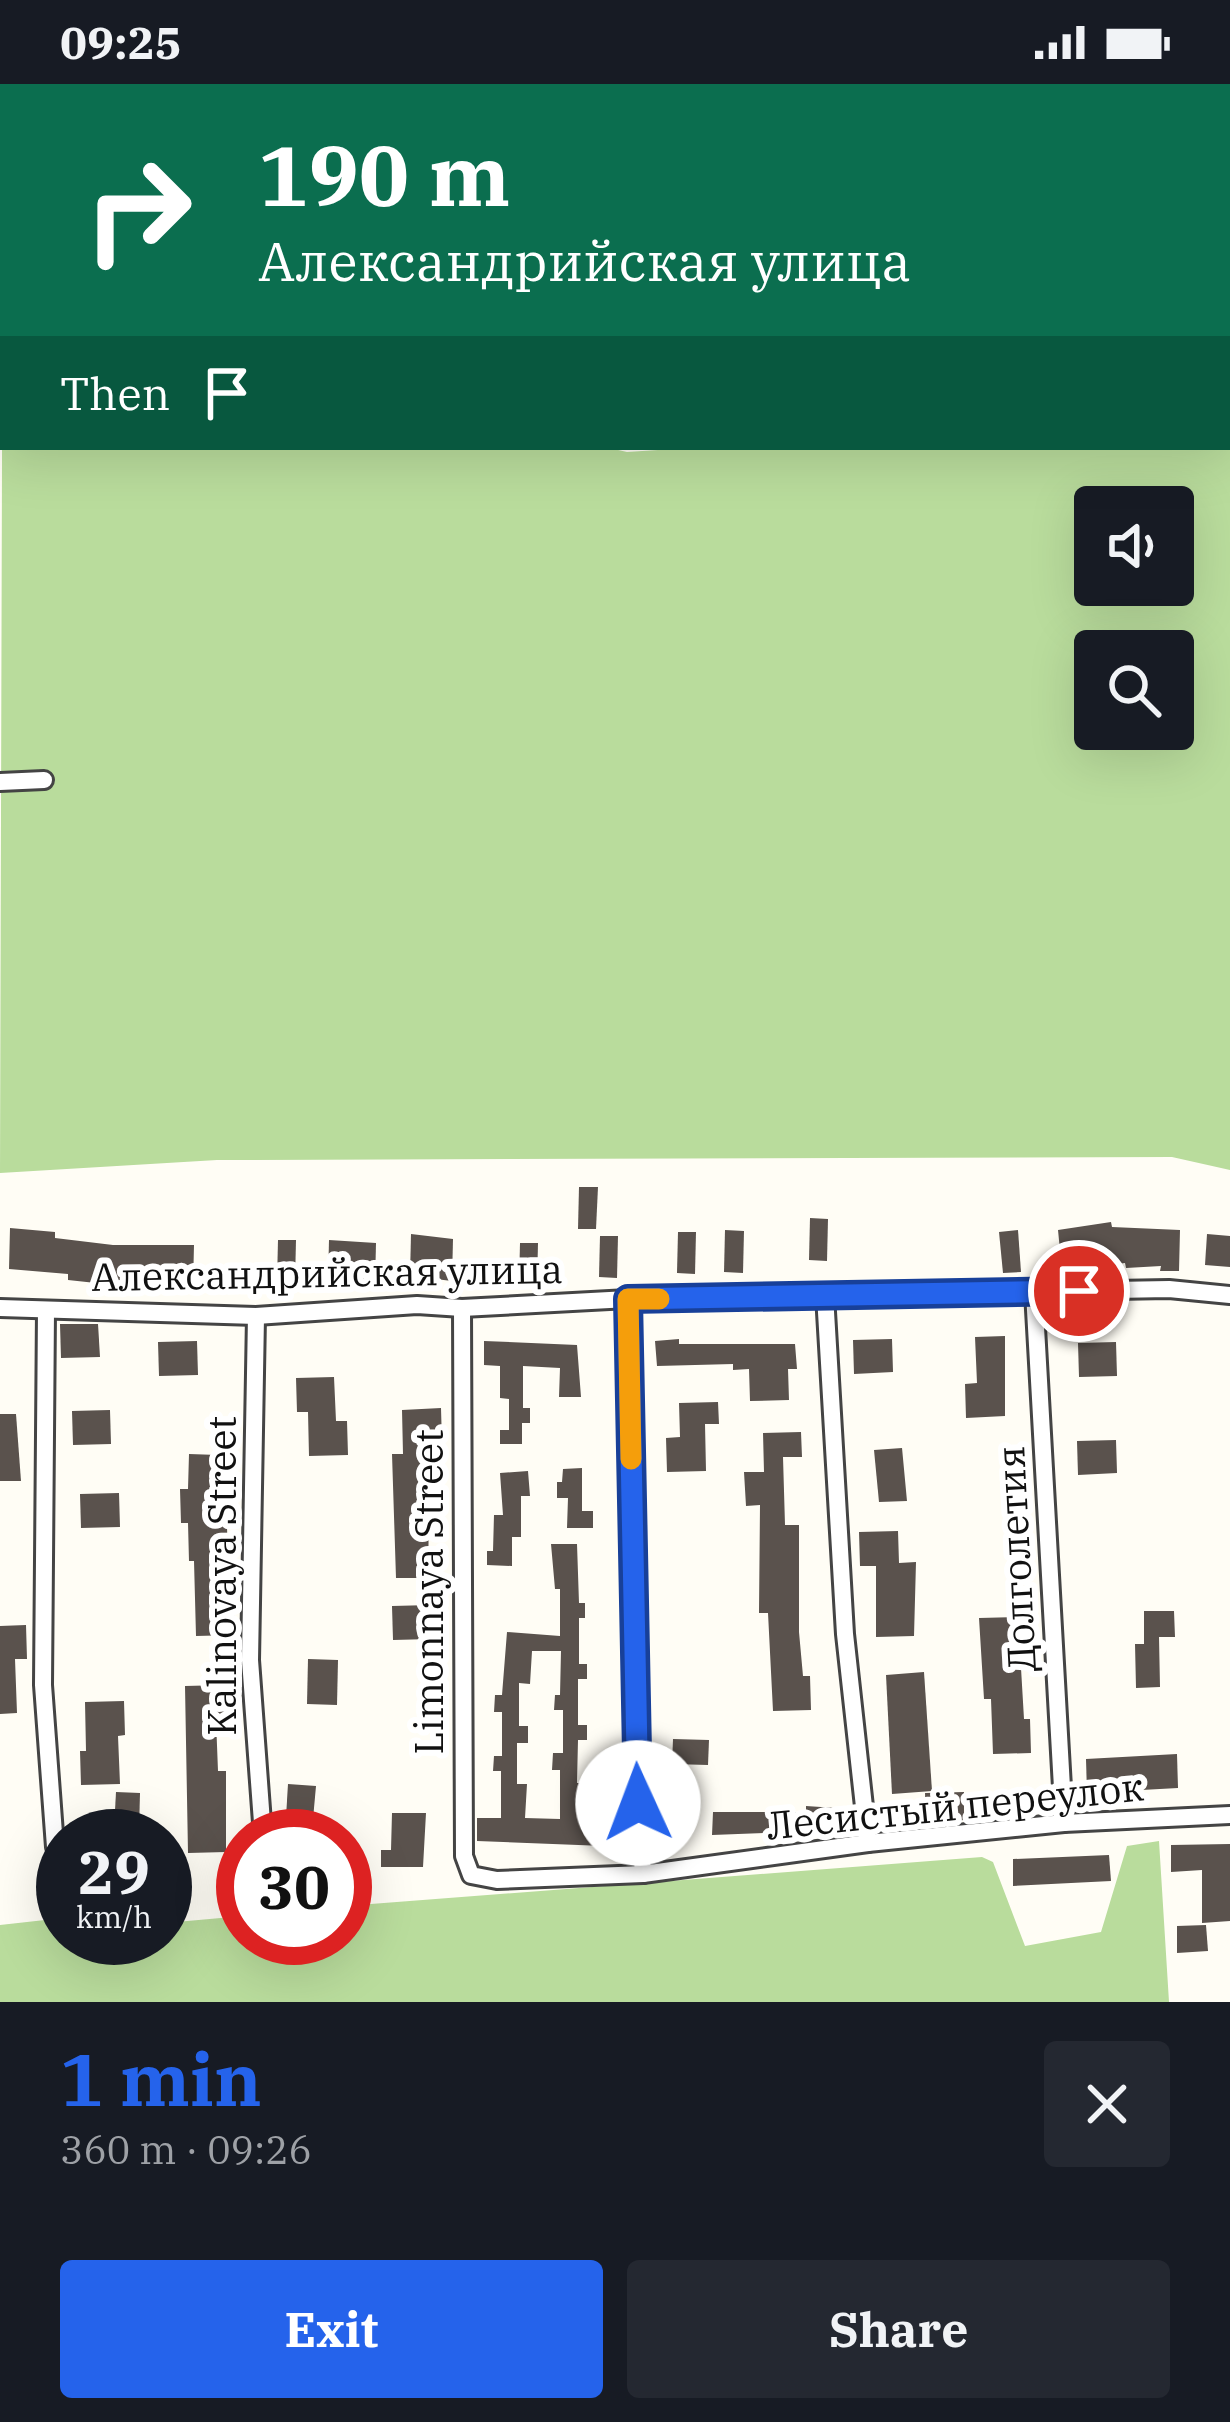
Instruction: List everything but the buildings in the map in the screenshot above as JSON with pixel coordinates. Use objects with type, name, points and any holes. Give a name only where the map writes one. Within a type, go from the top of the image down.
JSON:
[{"type":"street","points":[[0,782],[44,780]]},
{"type":"street","name":"Александрийская улица","points":[[0,1308],[256,1316],[417,1305],[462,1308],[628,1299],[1169,1289],[1230,1295]]},
{"type":"street","name":"Долголетия","points":[[1034,1292],[1064,1823]]},
{"type":"street","points":[[825,1295],[845,1634],[868,1843]]},
{"type":"street","points":[[628,1299],[636,1744],[643,1874]]},
{"type":"street","name":"Limonnaya Street","points":[[462,1308],[464,1856],[471,1875]]},
{"type":"street","points":[[46,1310],[43,1685],[52,1809]]},
{"type":"street","name":"Kalinovaya Street","points":[[256,1316],[250,1660],[260,1809]]},
{"type":"street","name":"Лесистый переулок","points":[[471,1875],[497,1880],[643,1874],[868,1843],[1064,1823],[1230,1814]]},
{"type":"green space","points":[[2,450],[1230,450],[1230,1170],[1172,1157],[217,1160],[0,1173]]},
{"type":"green space","points":[[1159,1841],[1169,2002],[0,2002],[0,1925],[36,1921],[36,1965],[192,1965],[192,1921],[216,1918],[216,1965],[372,1965],[372,1904],[982,1857],[993,1862],[1025,1946],[1101,1932],[1127,1846]]},
{"type":"slow traffic","points":[[631,1459],[628,1299],[659,1299]]},
{"type":"route","points":[[638,1803],[628,1299],[1079,1291]]}]
